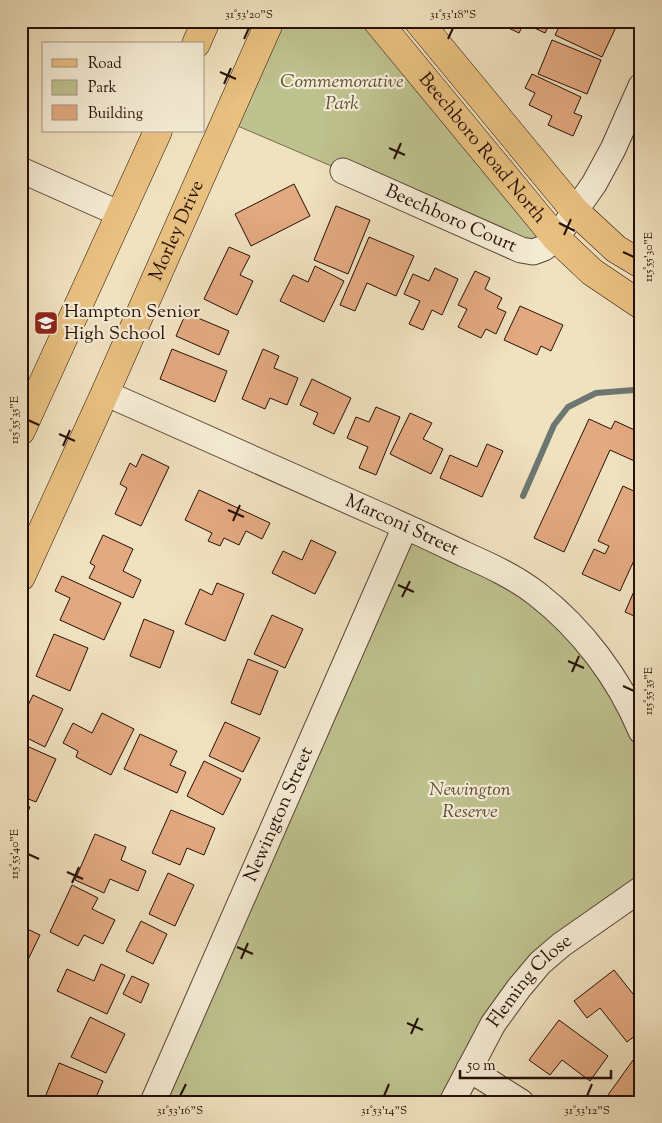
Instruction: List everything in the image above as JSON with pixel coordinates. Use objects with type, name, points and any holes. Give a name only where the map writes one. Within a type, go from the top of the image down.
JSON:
[{"type":"main road","points":[[197,42],[206,21]]},
{"type":"main road","name":"Morley Drive","points":[[21,577],[270,21]]},
{"type":"main road","name":"Beechboro Road North","points":[[377,21],[556,238],[592,272],[641,305]]},
{"type":"main road","name":"Beechboro Road North","points":[[418,21],[575,211],[616,249],[641,264]]},
{"type":"main road","points":[[21,431],[158,132]]},
{"type":"street","points":[[556,238],[594,184],[613,149],[641,86]]},
{"type":"street","points":[[21,170],[120,214]]},
{"type":"street","name":"Beechboro Court","points":[[342,171],[521,250],[533,252],[544,248],[556,238]]},
{"type":"street","name":"Marconi Street","points":[[105,393],[498,569],[536,593],[564,617],[588,644],[623,694],[640,725]]},
{"type":"street","name":"Newington Street","points":[[153,1102],[406,527]]},
{"type":"street","name":"Fleming Close","points":[[452,1102],[493,1024],[540,963],[641,889]]},
{"type":"street","points":[[469,1069],[521,1102]]},
{"type":"green space","name":"Commemorative Park","points":[[270,21],[377,21],[556,238],[544,248],[343,171],[226,121]]},
{"type":"green space","name":"Newington Reserve","points":[[405,527],[536,593],[641,731],[641,889],[561,945],[452,1102],[153,1102]]},
{"type":"building","points":[[494,21],[551,21],[545,33],[524,23],[519,33]]},
{"type":"building","points":[[562,21],[605,21],[616,27],[602,57],[555,35]]},
{"type":"building","points":[[552,40],[601,60],[587,94],[538,74]]},
{"type":"building","points":[[532,74],[581,97],[574,113],[582,116],[573,136],[548,125],[552,116],[529,105],[535,93],[525,88]]},
{"type":"building","points":[[294,184],[310,216],[251,246],[235,214]]},
{"type":"building","points":[[336,206],[370,220],[348,274],[314,260]]},
{"type":"building","points":[[369,237],[414,256],[396,296],[367,283],[355,311],[340,305]]},
{"type":"building","points":[[229,247],[250,256],[240,275],[253,281],[237,315],[204,299]]},
{"type":"building","points":[[315,266],[344,281],[324,322],[280,301],[293,275],[308,282]]},
{"type":"building","points":[[435,268],[458,279],[442,315],[432,310],[423,330],[409,324],[420,301],[404,294],[413,274],[429,281]]},
{"type":"building","points":[[475,271],[490,278],[485,289],[502,298],[497,308],[506,312],[496,334],[486,329],[481,338],[458,327],[467,309],[458,305]]},
{"type":"building","points":[[520,306],[563,325],[551,351],[541,346],[537,355],[504,340]]},
{"type":"building","points":[[186,313],[229,331],[219,355],[176,336]]},
{"type":"building","points":[[172,349],[227,371],[215,402],[160,379]]},
{"type":"building","points":[[263,349],[279,356],[274,368],[298,378],[287,405],[270,398],[265,409],[242,399]]},
{"type":"building","points":[[312,379],[351,398],[334,434],[313,424],[318,413],[300,405]]},
{"type":"building","points":[[376,407],[400,417],[376,475],[359,468],[368,447],[347,438],[356,417],[369,422]]},
{"type":"building","points":[[410,413],[432,423],[423,439],[443,449],[431,474],[390,454]]},
{"type":"building","points":[[589,419],[611,429],[615,421],[641,433],[641,464],[610,450],[564,552],[534,538]]},
{"type":"building","points":[[487,444],[503,451],[482,497],[440,478],[450,455],[477,467]]},
{"type":"building","points":[[142,454],[169,467],[141,526],[115,514],[127,488],[120,484],[130,463],[136,467]]},
{"type":"building","points":[[623,486],[638,493],[641,487],[641,545],[620,591],[582,574],[594,549],[605,554],[609,546],[598,541]]},
{"type":"building","points":[[199,490],[270,523],[262,539],[246,531],[239,545],[224,538],[220,546],[208,541],[212,533],[185,520]]},
{"type":"building","points":[[103,535],[133,549],[123,571],[141,580],[133,598],[89,578],[95,566],[90,563]]},
{"type":"building","points":[[311,540],[336,552],[315,594],[272,573],[283,551],[302,560]]},
{"type":"building","points":[[641,575],[641,619],[625,612]]},
{"type":"building","points":[[62,576],[121,603],[104,640],[60,620],[70,598],[55,591]]},
{"type":"building","points":[[217,583],[244,594],[225,641],[185,624],[200,589],[212,595]]},
{"type":"building","points":[[272,615],[303,629],[285,668],[254,654]]},
{"type":"building","points":[[144,619],[174,631],[160,668],[130,656]]},
{"type":"building","points":[[54,634],[88,648],[70,691],[36,676]]},
{"type":"building","points":[[248,659],[278,671],[260,715],[231,703]]},
{"type":"building","points":[[33,695],[63,709],[45,747],[21,735],[21,720]]},
{"type":"building","points":[[102,713],[134,729],[111,775],[76,757],[78,751],[63,743],[73,723],[92,733]]},
{"type":"building","points":[[225,722],[260,738],[243,772],[209,756]]},
{"type":"building","points":[[140,734],[177,751],[170,765],[186,772],[177,793],[124,769]]},
{"type":"building","points":[[29,747],[56,759],[36,802],[21,796],[21,763]]},
{"type":"building","points":[[204,761],[241,779],[223,815],[187,796]]},
{"type":"building","points":[[21,803],[30,807],[21,827]]},
{"type":"building","points":[[171,810],[215,828],[204,855],[187,848],[180,865],[152,853]]},
{"type":"building","points":[[21,834],[28,837],[21,852]]},
{"type":"building","points":[[95,834],[126,847],[121,860],[146,871],[138,891],[110,879],[104,893],[75,880]]},
{"type":"building","points":[[168,873],[194,885],[175,926],[149,914]]},
{"type":"building","points":[[72,885],[98,898],[92,909],[115,920],[103,944],[84,935],[78,946],[50,932]]},
{"type":"building","points":[[141,921],[167,934],[153,964],[126,951]]},
{"type":"building","points":[[21,926],[40,935],[21,974]]},
{"type":"building","points":[[101,964],[125,975],[107,1014],[57,991],[67,969],[94,981]]},
{"type":"building","points":[[614,970],[641,1004],[641,1031],[627,1042],[600,1008],[587,1018],[574,1001]]},
{"type":"building","points":[[132,976],[149,984],[141,1003],[123,994]]},
{"type":"building","points":[[90,1017],[125,1034],[106,1073],[71,1057]]},
{"type":"building","points":[[559,1020],[608,1056],[590,1081],[562,1060],[550,1075],[529,1060]]},
{"type":"building","points":[[641,1049],[641,1102],[603,1102]]},
{"type":"building","points":[[59,1063],[103,1081],[94,1102],[43,1102]]},
{"type":"waterway","points":[[523,496],[554,425],[568,407],[596,393],[634,390],[641,392]]},
{"type":"place","name":"Hampton Senior High School","points":[[46,323]]}]
